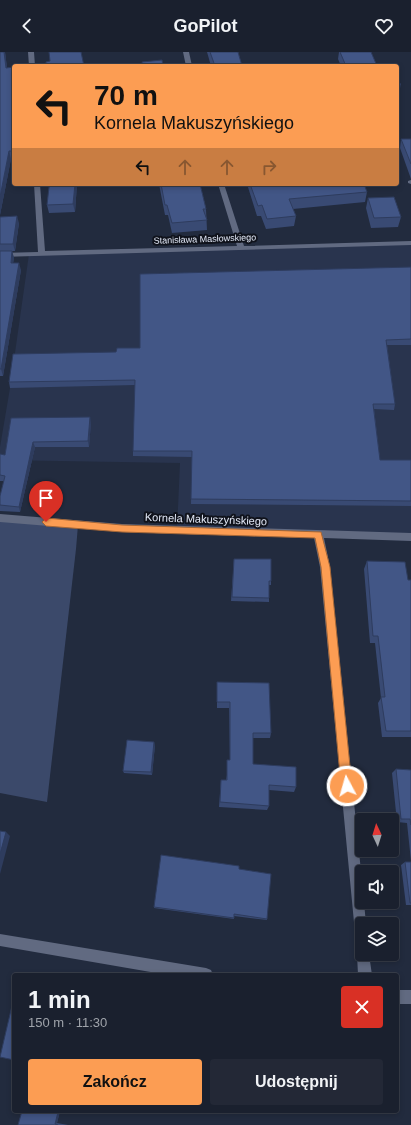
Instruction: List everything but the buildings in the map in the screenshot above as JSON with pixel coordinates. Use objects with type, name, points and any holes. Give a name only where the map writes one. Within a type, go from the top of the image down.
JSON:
[{"type":"street","points":[[31,52],[32,64]]},
{"type":"street","points":[[186,52],[189,64]]},
{"type":"street","points":[[37,186],[42,254]]},
{"type":"street","points":[[222,186],[241,248]]},
{"type":"street","name":"Stanisława Masłowskiego","points":[[0,255],[411,243]]},
{"type":"street","name":"Kornela Makuszyńskiego","points":[[0,518],[122,528],[411,537]]},
{"type":"street","points":[[318,535],[325,567],[359,917]]},
{"type":"street","points":[[0,940],[194,973]]},
{"type":"street","points":[[364,961],[365,973]]},
{"type":"street","points":[[399,997],[411,997]]},
{"type":"shaded area","points":[[411,243],[411,537],[177,530],[180,463],[0,460],[0,447],[29,254]]},
{"type":"shaded area","points":[[0,518],[78,525],[47,802],[0,793]]},
{"type":"route","points":[[46,522],[122,528],[318,535],[325,567],[347,786]]}]
